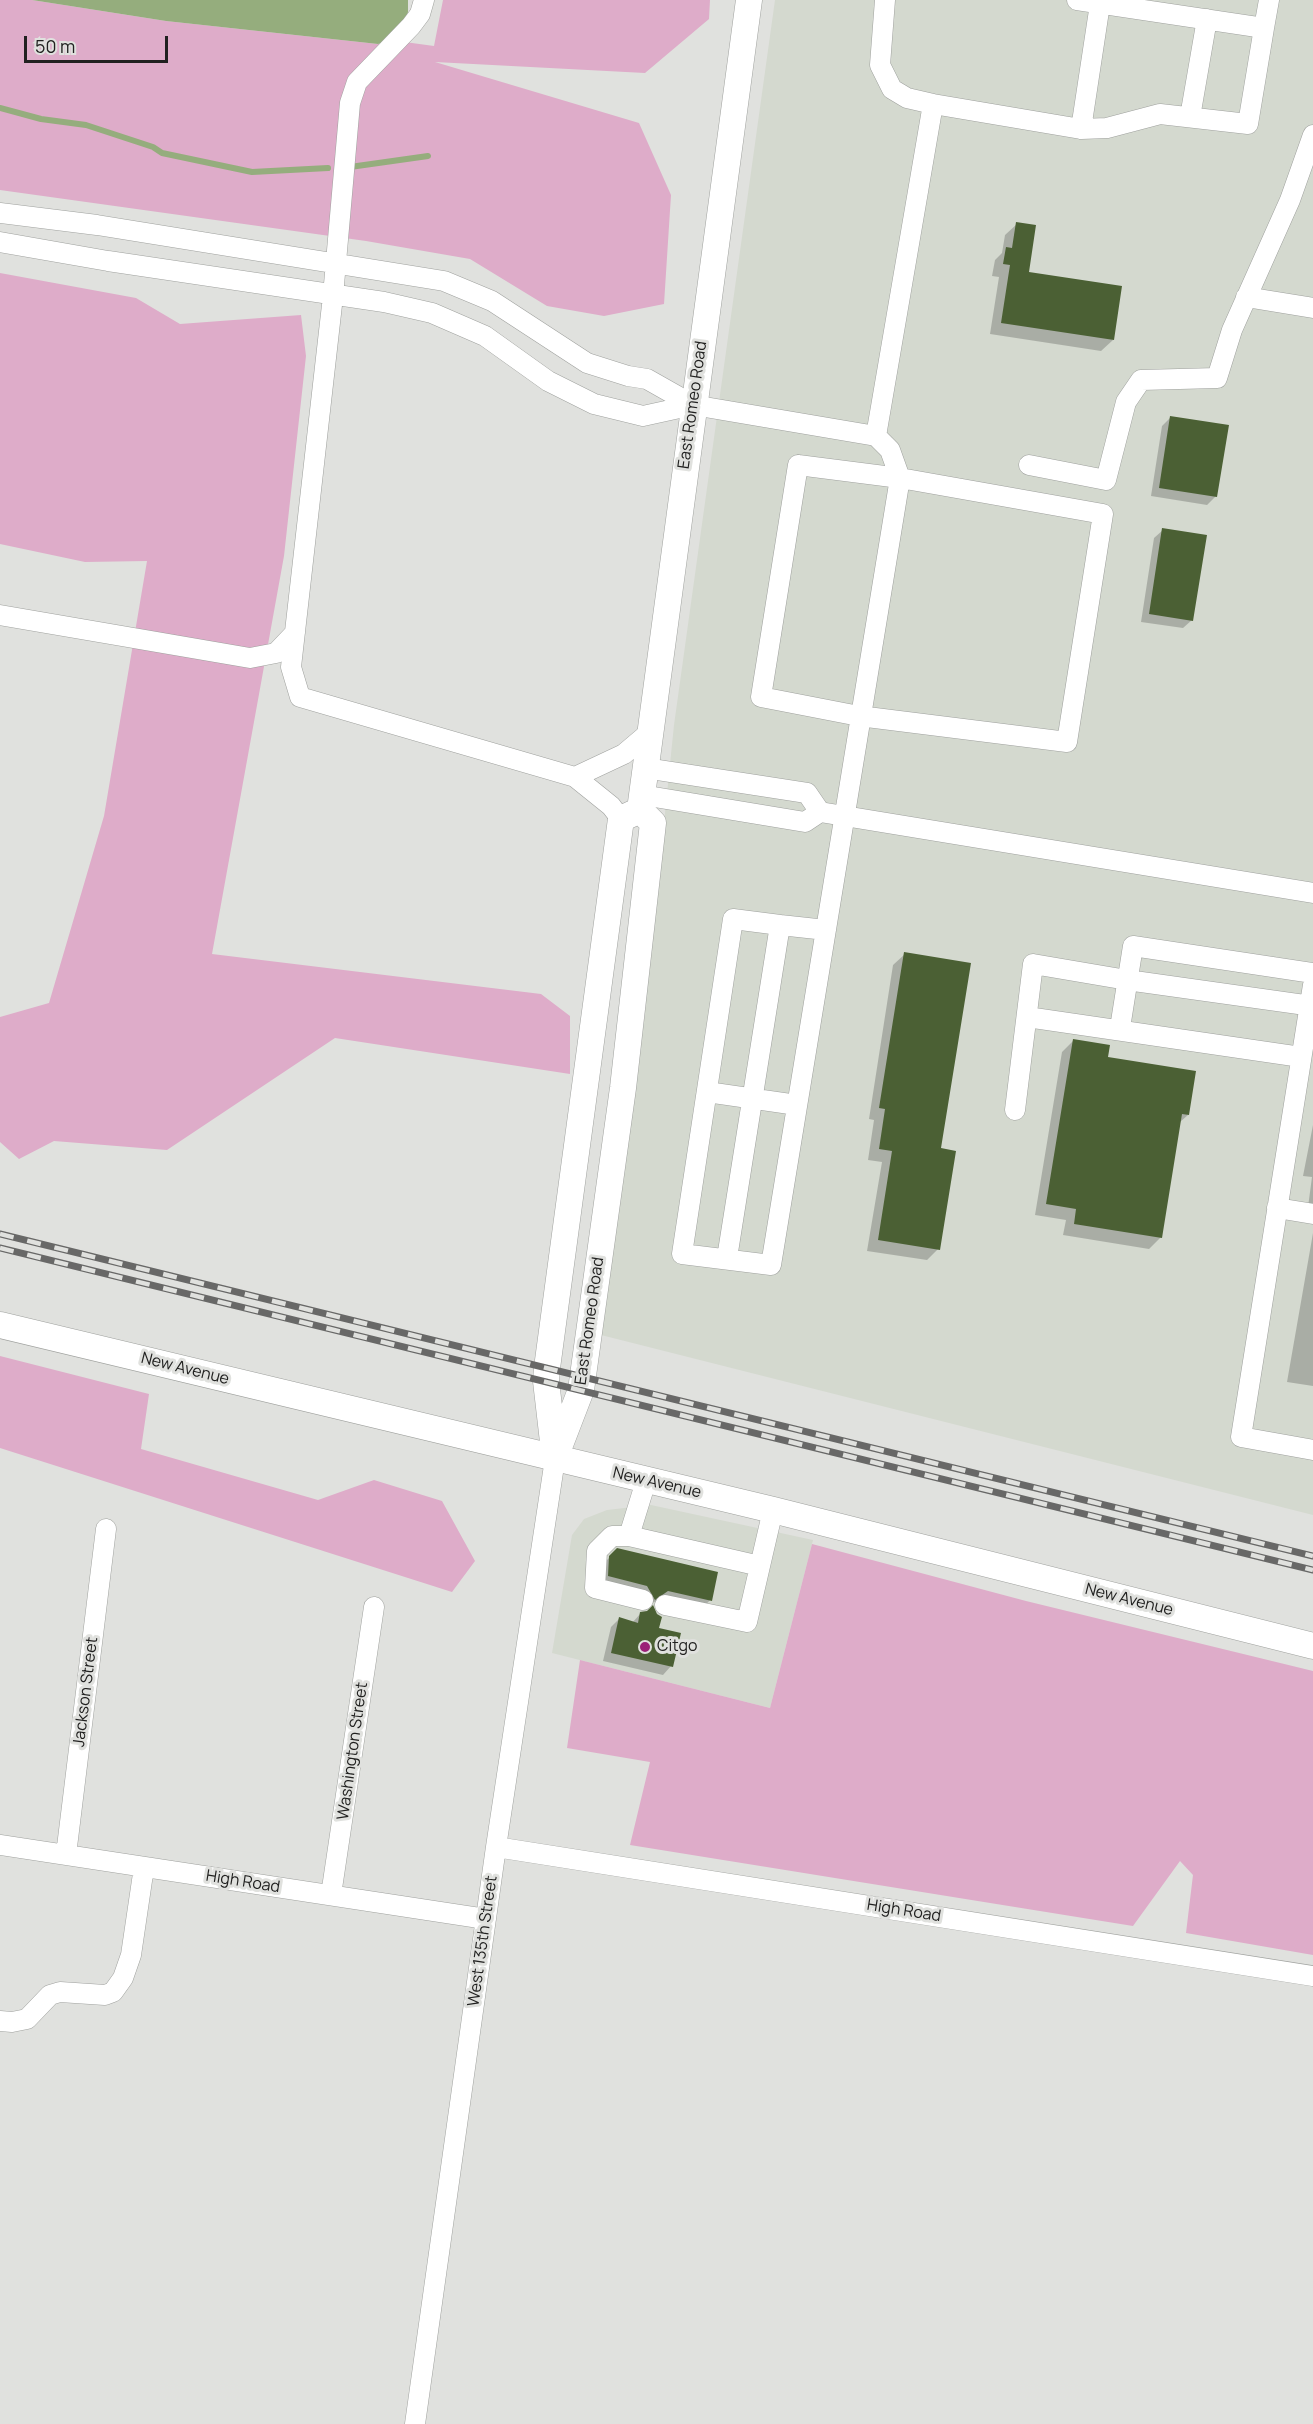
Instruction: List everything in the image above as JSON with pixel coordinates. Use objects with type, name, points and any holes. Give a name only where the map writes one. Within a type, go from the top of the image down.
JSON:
[{"type":"main road","name":"East Romeo Road","points":[[555,1459],[546,1381],[634,808],[645,768],[749,0]]},
{"type":"main road","name":"East Romeo Road","points":[[555,1459],[581,1390],[623,1088],[653,823],[634,808]]},
{"type":"main road","name":"New Avenue","points":[[0,1325],[773,1510],[1313,1646]]},
{"type":"street","points":[[424,0],[420,14],[411,26],[357,82],[350,103],[333,296],[291,667],[300,697],[575,777],[611,806],[805,822],[820,812],[1313,893]]},
{"type":"street","points":[[885,0],[880,65],[892,89],[907,98],[933,104],[1081,129],[1107,128],[1160,114],[1248,124],[1269,0]]},
{"type":"street","points":[[1077,0],[1264,28]]},
{"type":"street","points":[[1081,129],[1100,4]]},
{"type":"street","points":[[1190,117],[1207,19]]},
{"type":"street","points":[[876,436],[933,104]]},
{"type":"street","points":[[1029,465],[1106,480],[1126,402],[1141,380],[1217,378],[1232,330],[1290,200],[1313,135]]},
{"type":"street","points":[[0,213],[97,225],[335,262],[454,285],[492,301],[587,363],[628,376],[646,378],[693,405],[876,436],[891,450],[900,478],[859,716],[845,816],[771,1265],[682,1254],[733,919],[826,930]]},
{"type":"street","points":[[0,242],[333,296],[384,302],[432,313],[460,323],[485,336],[556,386],[594,404],[643,416],[693,405]]},
{"type":"street","points":[[1246,297],[1313,308]]},
{"type":"street","points":[[798,465],[900,478],[1103,514],[1067,742],[859,716],[761,697],[798,465]]},
{"type":"street","points":[[0,615],[250,658],[276,653],[295,633]]},
{"type":"street","points":[[575,777],[624,754],[650,732]]},
{"type":"street","points":[[645,768],[807,793],[820,812]]},
{"type":"street","points":[[727,1258],[780,925]]},
{"type":"street","points":[[1120,1028],[1133,946],[1313,973]]},
{"type":"street","points":[[1015,1110],[1033,964],[1311,1006]]},
{"type":"street","points":[[1313,985],[1241,1437],[1313,1450]]},
{"type":"street","points":[[1027,1017],[1120,1028],[1301,1057]]},
{"type":"street","points":[[707,1092],[797,1105]]},
{"type":"street","points":[[1277,1208],[1313,1214]]},
{"type":"street","name":"West 135th Street","points":[[415,2424],[495,1847],[555,1459]]},
{"type":"street","points":[[629,1536],[646,1481]]},
{"type":"street","points":[[665,1605],[747,1622],[773,1510]]},
{"type":"street","name":"Jackson Street","points":[[66,1855],[106,1529]]},
{"type":"street","points":[[643,1600],[596,1588],[597,1551],[612,1536],[629,1536],[760,1566]]},
{"type":"street","name":"Washington Street","points":[[331,1895],[374,1606]]},
{"type":"street","name":"High Road","points":[[0,1845],[486,1919]]},
{"type":"street","name":"High Road","points":[[495,1847],[1313,1976]]},
{"type":"street","points":[[0,2021],[12,2022],[27,2019],[50,1995],[60,1992],[105,1995],[113,1992],[123,1978],[131,1955],[144,1867]]},
{"type":"shaded area","points":[[0,0],[32,0],[166,21],[378,44],[390,40],[434,46],[443,0],[710,0],[709,19],[645,73],[435,62],[639,123],[671,195],[664,304],[604,316],[547,306],[470,259],[366,241],[0,190]]},
{"type":"shaded area","points":[[32,0],[408,0],[408,12],[403,27],[390,40],[378,44],[166,21]]},
{"type":"shaded area","points":[[775,0],[1313,0],[1313,1515],[601,1335],[644,1020],[674,725]]},
{"type":"shaded area","points":[[0,273],[136,298],[180,324],[301,315],[306,356],[284,556],[212,954],[541,994],[570,1016],[570,1074],[335,1038],[167,1150],[54,1141],[19,1159],[0,1142],[0,1017],[49,1003],[104,816],[147,561],[85,562],[0,544]]},
{"type":"shaded area","points":[[0,1356],[149,1394],[141,1449],[318,1500],[374,1480],[442,1501],[475,1561],[452,1592],[0,1448]]},
{"type":"shaded area","points":[[651,1505],[813,1540],[770,1708],[552,1653],[572,1535],[584,1519],[607,1510]]},
{"type":"shaded area","points":[[812,1544],[1026,1601],[1313,1671],[1313,1955],[1186,1933],[1193,1875],[1180,1861],[1133,1926],[630,1845],[650,1762],[567,1748],[580,1660],[770,1708]]},
{"type":"building","points":[[1016,222],[1036,225],[1029,272],[1122,286],[1114,340],[1001,323],[1010,265],[1003,264],[1006,247],[1012,248]]},
{"type":"building","points":[[1170,416],[1229,425],[1217,497],[1159,488]]},
{"type":"building","points":[[1162,528],[1207,535],[1193,621],[1149,614]]},
{"type":"building","points":[[904,952],[971,963],[941,1148],[956,1151],[940,1250],[878,1240],[892,1151],[879,1149],[885,1109],[879,1108]]},
{"type":"building","points":[[1073,1039],[1110,1045],[1108,1057],[1196,1071],[1189,1115],[1182,1114],[1162,1238],[1074,1224],[1076,1209],[1046,1204]]},
{"type":"building","name":"Citgo","points":[[617,1548],[718,1572],[712,1601],[668,1591],[655,1600],[647,1586],[608,1576],[609,1556]]},
{"type":"building","name":"Citgo","points":[[653,1605],[657,1614],[662,1617],[659,1628],[681,1633],[673,1667],[611,1653],[619,1617],[638,1623],[640,1612],[647,1611]]},
{"type":"waterway","points":[[0,108],[41,119],[86,125],[153,147],[162,153],[252,172],[328,168]]},
{"type":"waterway","points":[[350,167],[428,156]]},
{"type":"railway","points":[[0,1234],[1313,1556]]},
{"type":"railway","points":[[0,1248],[1313,1570]]},
{"type":"place","name":"Citgo","points":[[645,1647]]}]
